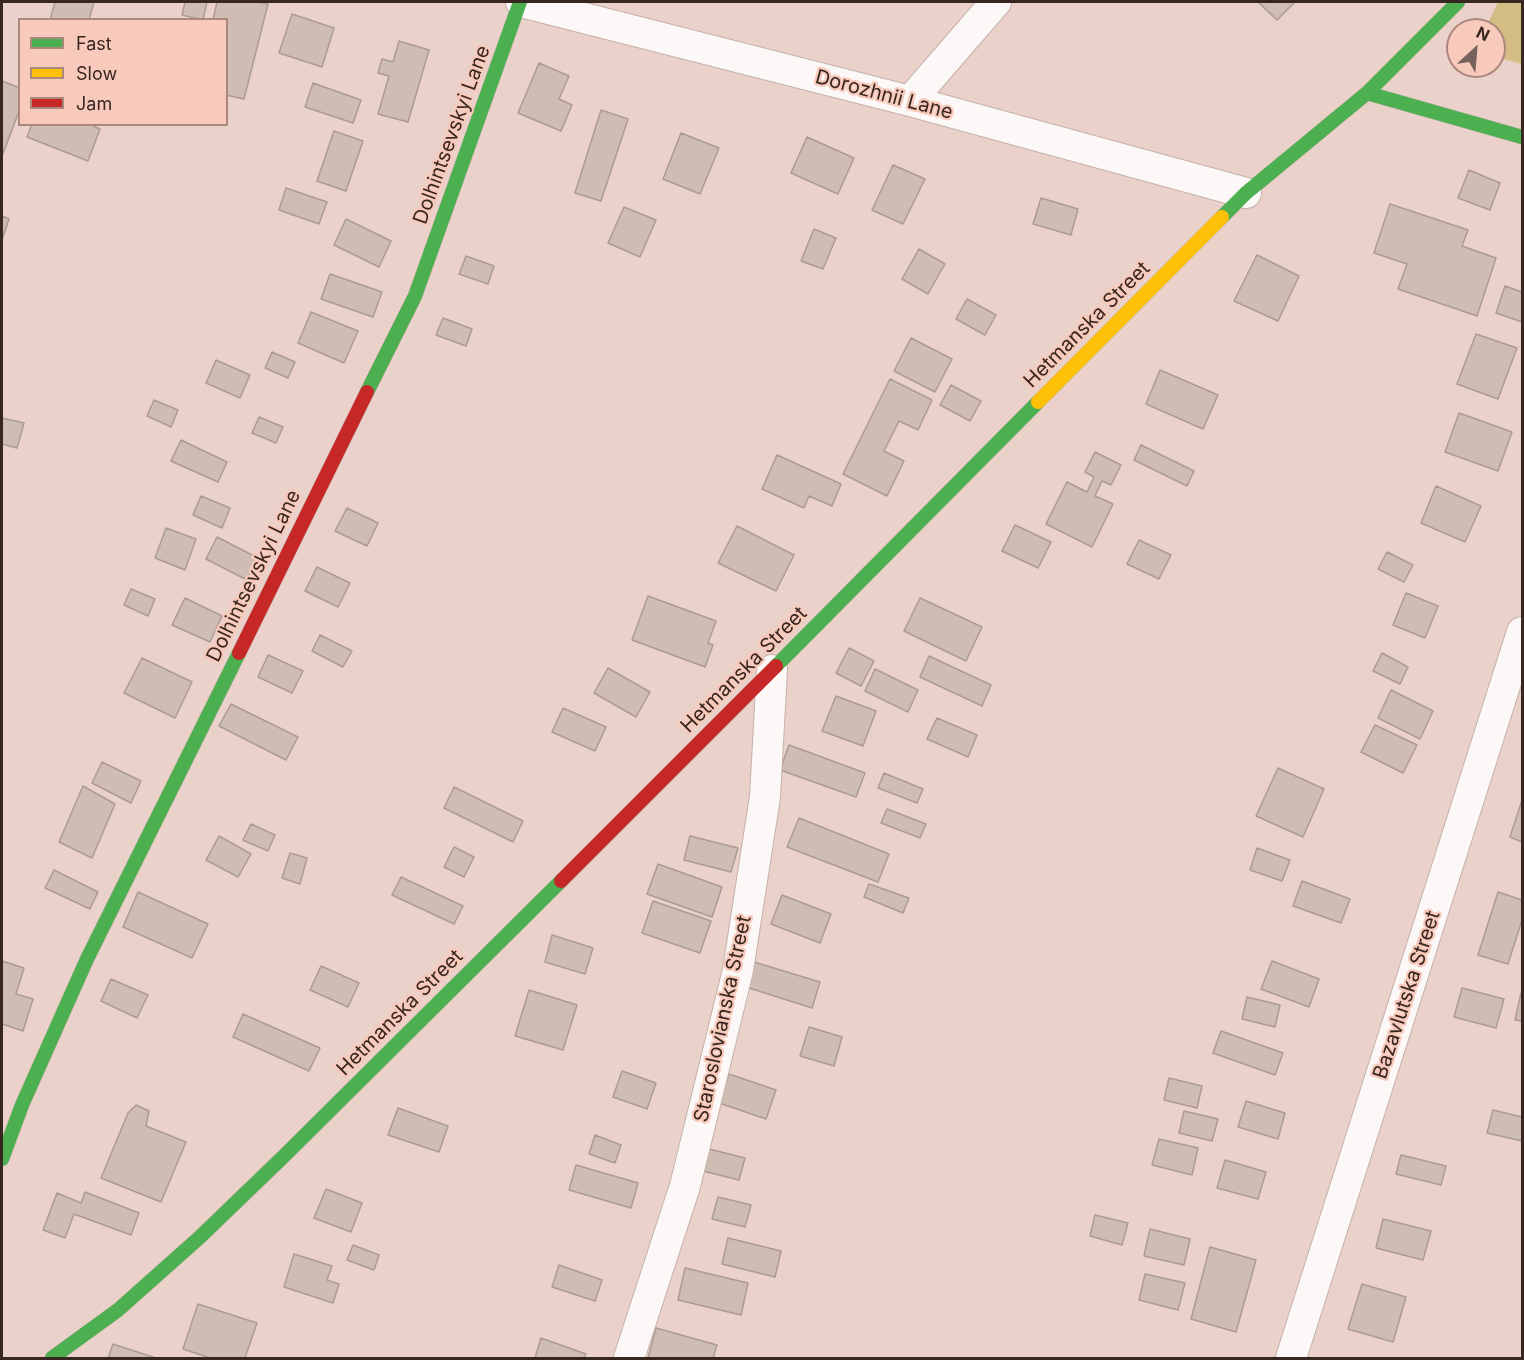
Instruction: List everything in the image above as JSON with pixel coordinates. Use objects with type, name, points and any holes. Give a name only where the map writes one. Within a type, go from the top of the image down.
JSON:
[{"type":"street","name":"Dorozhnii Lane","points":[[521,2],[910,101],[1246,193]]},
{"type":"street","name":"Dolhintsevskyi Lane","points":[[2,1159],[22,1105],[87,959],[415,296],[521,2]]},
{"type":"street","points":[[910,101],[996,2]]},
{"type":"street","name":"Hetmanska Street","points":[[52,1359],[118,1310],[209,1229],[772,670],[1246,193],[1367,93],[1458,2]]},
{"type":"street","points":[[1367,93],[1522,137]]},
{"type":"street","name":"Bazavlutska Street","points":[[1291,1359],[1522,632]]},
{"type":"street","name":"Staroslovianska Street","points":[[629,1359],[685,1186],[738,970],[765,797],[772,670]]},
{"type":"shaded area","points":[[1522,2],[1522,64],[1506,60],[1506,18],[1491,18],[1497,4]]},
{"type":"building","points":[[55,2],[94,2],[90,18],[51,18]]},
{"type":"building","points":[[185,2],[207,2],[203,18],[182,15]]},
{"type":"building","points":[[217,2],[268,4],[244,99],[228,95],[228,18],[213,18]]},
{"type":"building","points":[[1258,2],[1295,2],[1277,20]]},
{"type":"building","points":[[292,14],[334,28],[322,67],[279,53]]},
{"type":"building","points":[[399,41],[429,50],[408,122],[378,114],[389,76],[378,73],[382,59],[393,62]]},
{"type":"building","points":[[539,63],[569,76],[559,99],[572,105],[561,131],[518,113]]},
{"type":"building","points":[[2,81],[18,87],[18,114],[2,156]]},
{"type":"building","points":[[313,83],[361,100],[353,123],[305,107]]},
{"type":"building","points":[[601,110],[628,119],[601,201],[575,193]]},
{"type":"building","points":[[31,126],[93,126],[100,129],[88,161],[27,137]]},
{"type":"building","points":[[334,131],[363,141],[346,191],[317,181]]},
{"type":"building","points":[[681,133],[719,148],[700,194],[663,179]]},
{"type":"building","points":[[807,137],[854,158],[838,194],[791,173]]},
{"type":"building","points":[[893,165],[925,179],[903,224],[872,210]]},
{"type":"building","points":[[1469,170],[1500,183],[1490,210],[1458,198]]},
{"type":"building","points":[[286,188],[327,202],[319,224],[279,210]]},
{"type":"building","points":[[1041,198],[1078,209],[1071,235],[1033,224]]},
{"type":"building","points":[[1390,204],[1468,230],[1462,246],[1496,258],[1477,316],[1398,289],[1407,264],[1374,253]]},
{"type":"building","points":[[624,207],[656,220],[640,257],[608,243]]},
{"type":"building","points":[[2,216],[9,219],[2,240]]},
{"type":"building","points":[[346,219],[391,241],[379,267],[334,245]]},
{"type":"building","points":[[814,229],[836,238],[823,269],[801,261]]},
{"type":"building","points":[[919,249],[945,264],[928,294],[902,279]]},
{"type":"building","points":[[1257,255],[1299,276],[1278,321],[1234,301]]},
{"type":"building","points":[[466,256],[494,266],[488,284],[459,274]]},
{"type":"building","points":[[330,274],[382,292],[373,317],[321,299]]},
{"type":"building","points":[[1505,286],[1522,292],[1522,322],[1496,313]]},
{"type":"building","points":[[967,299],[996,315],[985,335],[956,319]]},
{"type":"building","points":[[311,312],[358,331],[344,363],[298,343]]},
{"type":"building","points":[[443,318],[472,329],[466,346],[436,335]]},
{"type":"building","points":[[1476,334],[1517,348],[1498,399],[1457,384]]},
{"type":"building","points":[[911,338],[952,359],[935,392],[894,371]]},
{"type":"building","points":[[272,352],[295,362],[288,378],[265,368]]},
{"type":"building","points":[[216,360],[250,375],[240,398],[206,383]]},
{"type":"building","points":[[1160,370],[1218,395],[1203,429],[1146,404]]},
{"type":"building","points":[[890,379],[932,400],[918,430],[899,421],[884,451],[904,461],[887,496],[843,474]]},
{"type":"building","points":[[951,385],[981,401],[970,421],[940,405]]},
{"type":"building","points":[[154,400],[178,410],[171,427],[147,416]]},
{"type":"building","points":[[1459,413],[1512,432],[1498,471],[1445,452]]},
{"type":"building","points":[[259,417],[283,427],[276,443],[252,433]]},
{"type":"building","points":[[2,418],[24,423],[17,448],[2,444]]},
{"type":"building","points":[[181,440],[227,462],[218,482],[171,461]]},
{"type":"building","points":[[1141,445],[1194,471],[1187,486],[1134,460]]},
{"type":"building","points":[[1095,452],[1121,465],[1111,485],[1102,481],[1095,496],[1113,504],[1092,547],[1046,524],[1067,482],[1087,492],[1094,477],[1085,472]]},
{"type":"building","points":[[777,455],[841,484],[832,506],[809,496],[804,508],[762,489]]},
{"type":"building","points":[[1436,486],[1481,506],[1465,542],[1421,523]]},
{"type":"building","points":[[201,496],[230,508],[222,528],[193,515]]},
{"type":"building","points":[[347,508],[378,523],[367,546],[335,531]]},
{"type":"building","points":[[1015,525],[1051,542],[1038,568],[1002,551]]},
{"type":"building","points":[[737,526],[794,555],[776,591],[718,563]]},
{"type":"building","points":[[166,528],[196,539],[185,570],[155,558]]},
{"type":"building","points":[[217,537],[258,558],[247,580],[206,559]]},
{"type":"building","points":[[1139,540],[1171,555],[1159,579],[1127,564]]},
{"type":"building","points":[[1387,552],[1413,565],[1404,582],[1378,569]]},
{"type":"building","points":[[317,567],[350,583],[338,607],[305,591]]},
{"type":"building","points":[[131,589],[155,599],[148,616],[124,605]]},
{"type":"building","points":[[1406,593],[1438,606],[1425,638],[1393,625]]},
{"type":"building","points":[[648,596],[716,621],[708,643],[713,645],[705,667],[632,640]]},
{"type":"building","points":[[185,598],[222,616],[210,642],[172,625]]},
{"type":"building","points":[[920,598],[982,627],[966,661],[904,631]]},
{"type":"building","points":[[320,635],[352,651],[343,667],[312,651]]},
{"type":"building","points":[[849,648],[874,661],[861,686],[836,673]]},
{"type":"building","points":[[1382,653],[1408,667],[1400,684],[1373,671]]},
{"type":"building","points":[[268,655],[303,671],[292,693],[258,677]]},
{"type":"building","points":[[929,656],[991,685],[982,706],[920,677]]},
{"type":"building","points":[[142,658],[192,682],[175,718],[124,693]]},
{"type":"building","points":[[608,668],[650,692],[636,717],[594,693]]},
{"type":"building","points":[[875,669],[918,690],[908,712],[865,691]]},
{"type":"building","points":[[1391,690],[1433,711],[1420,739],[1378,718]]},
{"type":"building","points":[[836,696],[876,711],[863,746],[822,731]]},
{"type":"building","points":[[231,704],[298,737],[286,760],[219,726]]},
{"type":"building","points":[[563,708],[606,727],[595,751],[552,732]]},
{"type":"building","points":[[937,718],[977,735],[968,757],[927,739]]},
{"type":"building","points":[[1375,725],[1417,745],[1403,773],[1361,752]]},
{"type":"building","points":[[789,745],[865,773],[856,797],[780,770]]},
{"type":"building","points":[[102,762],[141,781],[131,803],[92,783]]},
{"type":"building","points":[[1278,768],[1324,789],[1303,837],[1256,816]]},
{"type":"building","points":[[884,773],[923,789],[917,803],[878,788]]},
{"type":"building","points":[[83,786],[115,804],[92,858],[59,842]]},
{"type":"building","points":[[454,787],[523,821],[513,842],[444,808]]},
{"type":"building","points":[[1522,800],[1522,842],[1510,837]]},
{"type":"building","points":[[887,809],[926,824],[920,838],[881,823]]},
{"type":"building","points":[[799,818],[889,854],[878,882],[787,847]]},
{"type":"building","points":[[251,824],[275,835],[268,851],[243,840]]},
{"type":"building","points":[[219,836],[251,854],[238,877],[206,860]]},
{"type":"building","points":[[690,836],[738,848],[731,872],[684,860]]},
{"type":"building","points":[[454,847],[474,857],[464,877],[444,867]]},
{"type":"building","points":[[1257,848],[1290,860],[1282,881],[1250,870]]},
{"type":"building","points":[[290,853],[307,858],[300,884],[282,878]]},
{"type":"building","points":[[658,864],[722,887],[712,917],[647,894]]},
{"type":"building","points":[[54,870],[98,892],[90,909],[45,888]]},
{"type":"building","points":[[401,877],[463,906],[454,924],[392,895]]},
{"type":"building","points":[[1302,881],[1350,899],[1341,923],[1293,906]]},
{"type":"building","points":[[869,884],[909,898],[903,913],[864,897]]},
{"type":"building","points":[[138,892],[208,924],[192,958],[123,927]]},
{"type":"building","points":[[1498,892],[1522,900],[1522,920],[1508,964],[1478,955]]},
{"type":"building","points":[[782,895],[831,914],[820,943],[771,924]]},
{"type":"building","points":[[653,901],[711,921],[700,953],[642,933]]},
{"type":"building","points":[[552,935],[593,948],[585,974],[545,962]]},
{"type":"building","points":[[2,961],[24,968],[16,994],[33,999],[23,1031],[2,1024]]},
{"type":"building","points":[[1272,961],[1319,979],[1309,1007],[1261,989]]},
{"type":"building","points":[[754,962],[820,982],[812,1008],[746,987]]},
{"type":"building","points":[[321,966],[359,983],[348,1007],[310,990]]},
{"type":"building","points":[[111,979],[148,995],[137,1018],[101,1001]]},
{"type":"building","points":[[1462,988],[1504,999],[1496,1028],[1454,1017]]},
{"type":"building","points":[[529,990],[577,1005],[563,1050],[515,1036]]},
{"type":"building","points":[[1522,993],[1522,1021],[1515,1020]]},
{"type":"building","points":[[1247,997],[1280,1005],[1275,1027],[1242,1019]]},
{"type":"building","points":[[243,1014],[320,1048],[309,1071],[233,1037]]},
{"type":"building","points":[[809,1027],[842,1037],[834,1066],[800,1056]]},
{"type":"building","points":[[1221,1031],[1283,1053],[1275,1075],[1213,1053]]},
{"type":"building","points":[[622,1071],[656,1083],[647,1109],[613,1097]]},
{"type":"building","points":[[729,1074],[776,1090],[766,1119],[719,1103]]},
{"type":"building","points":[[1169,1078],[1202,1086],[1197,1108],[1164,1100]]},
{"type":"building","points":[[1246,1101],[1285,1113],[1278,1139],[1238,1127]]},
{"type":"building","points":[[136,1105],[149,1111],[146,1126],[186,1142],[161,1202],[101,1178],[128,1113]]},
{"type":"building","points":[[398,1108],[448,1126],[439,1152],[388,1135]]},
{"type":"building","points":[[1493,1110],[1522,1117],[1522,1141],[1487,1133]]},
{"type":"building","points":[[1184,1111],[1218,1119],[1212,1141],[1179,1133]]},
{"type":"building","points":[[595,1135],[621,1145],[615,1163],[589,1154]]},
{"type":"building","points":[[1159,1139],[1198,1148],[1192,1175],[1152,1165]]},
{"type":"building","points":[[709,1149],[745,1158],[739,1180],[703,1171]]},
{"type":"building","points":[[1401,1155],[1446,1166],[1441,1185],[1396,1174]]},
{"type":"building","points":[[1225,1160],[1266,1172],[1258,1199],[1217,1188]]},
{"type":"building","points":[[576,1165],[638,1183],[631,1208],[569,1190]]},
{"type":"building","points":[[326,1189],[362,1203],[351,1232],[314,1218]]},
{"type":"building","points":[[85,1192],[139,1213],[131,1235],[74,1214],[65,1238],[43,1230],[57,1193],[81,1203]]},
{"type":"building","points":[[718,1197],[751,1205],[745,1227],[712,1219]]},
{"type":"building","points":[[1095,1215],[1128,1223],[1122,1245],[1090,1236]]},
{"type":"building","points":[[1383,1219],[1431,1231],[1423,1260],[1376,1248]]},
{"type":"building","points":[[1150,1229],[1190,1239],[1184,1265],[1144,1256]]},
{"type":"building","points":[[728,1238],[781,1251],[775,1277],[722,1264]]},
{"type":"building","points":[[353,1245],[379,1255],[374,1270],[347,1260]]},
{"type":"building","points":[[1210,1247],[1256,1260],[1236,1332],[1191,1319]]},
{"type":"building","points":[[294,1254],[332,1266],[327,1280],[339,1284],[333,1303],[284,1287]]},
{"type":"building","points":[[559,1265],[602,1280],[595,1301],[552,1287]]},
{"type":"building","points":[[685,1268],[748,1283],[741,1315],[678,1300]]},
{"type":"building","points":[[1145,1274],[1185,1283],[1178,1310],[1139,1300]]},
{"type":"building","points":[[1362,1284],[1406,1297],[1393,1342],[1348,1329]]},
{"type":"building","points":[[198,1304],[257,1323],[245,1358],[210,1358],[183,1349]]},
{"type":"building","points":[[656,1328],[717,1345],[713,1358],[648,1358]]},
{"type":"building","points":[[541,1338],[586,1354],[584,1358],[535,1358]]},
{"type":"building","points":[[113,1344],[156,1358],[108,1358]]},
{"type":"traffic: fast","points":[[367,392],[415,296],[520,2]]},
{"type":"traffic: fast","points":[[1222,217],[1246,193],[1367,93],[1458,2]]},
{"type":"traffic: fast","points":[[1367,93],[1522,137]]},
{"type":"traffic: fast","points":[[776,666],[1038,402]]},
{"type":"traffic: fast","points":[[2,1159],[22,1105],[87,959],[239,653]]},
{"type":"traffic: fast","points":[[52,1358],[118,1310],[200,1237],[561,881]]},
{"type":"traffic: slow","points":[[1038,402],[1222,217]]},
{"type":"traffic: jam","points":[[239,653],[367,392]]},
{"type":"traffic: jam","points":[[561,881],[776,666]]}]
